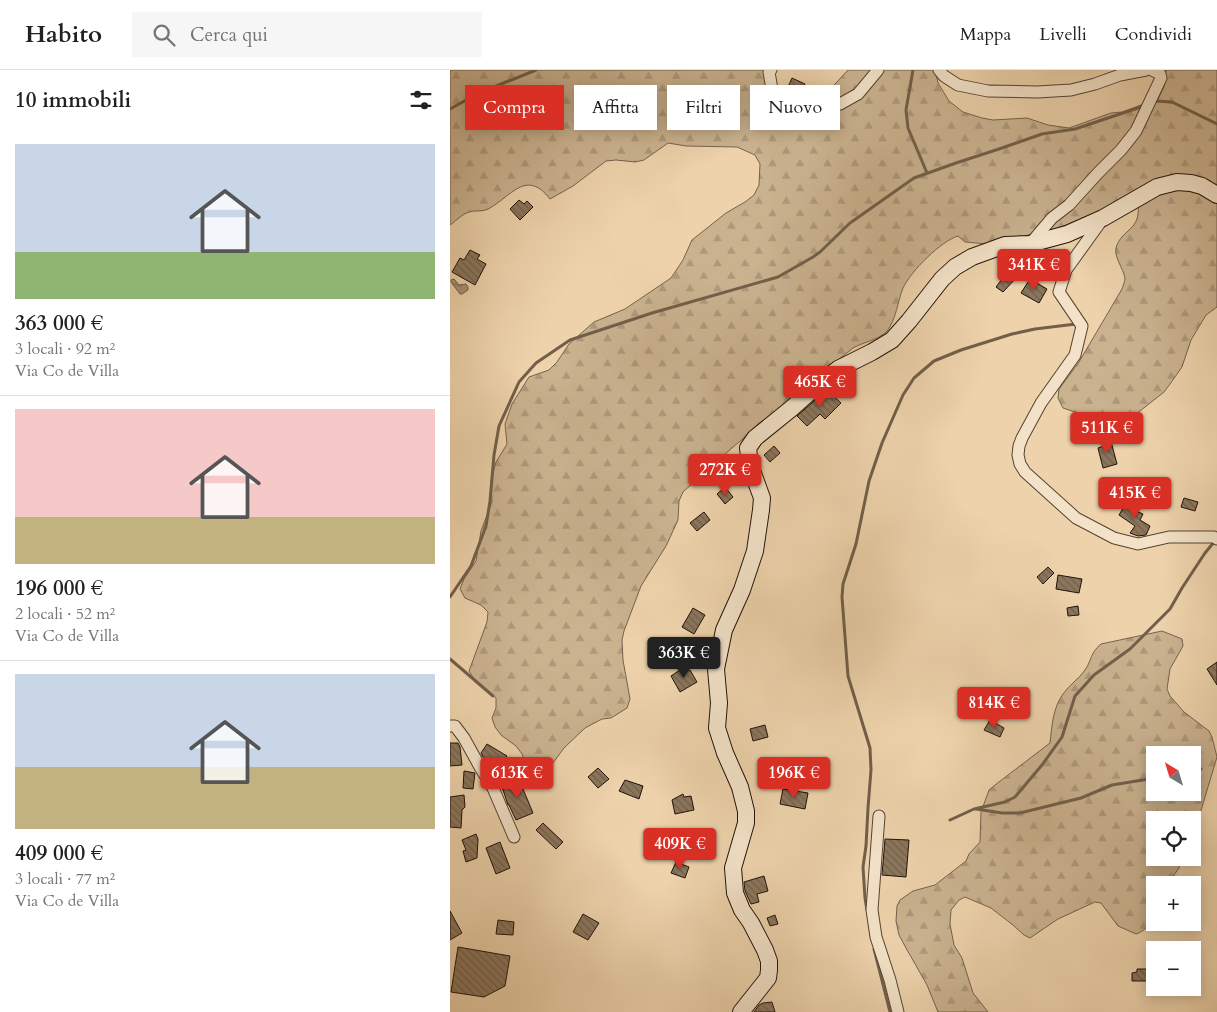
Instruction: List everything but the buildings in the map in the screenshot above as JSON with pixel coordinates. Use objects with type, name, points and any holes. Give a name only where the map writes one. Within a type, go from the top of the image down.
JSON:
[{"type":"street","points":[[771,70],[770,82],[773,95],[783,103],[796,108],[810,109],[840,104],[852,98],[858,94],[878,70]]},
{"type":"street","points":[[939,70],[944,76],[958,85],[988,91],[1037,92],[1071,90],[1120,75],[1146,70]]},
{"type":"street","points":[[1030,244],[1052,218],[1070,205],[1136,131],[1161,78],[1160,74],[1152,70]]},
{"type":"street","points":[[741,1012],[768,978],[769,961],[751,923],[742,910],[736,894],[733,868],[746,823],[746,811],[740,787],[725,753],[717,728],[719,703],[716,669],[724,630],[742,590],[755,551],[762,510],[762,498],[750,465],[748,448],[754,438],[838,369],[892,340],[910,321],[942,279],[955,267],[972,256],[1005,246],[1030,244],[1067,234],[1103,218],[1157,187],[1177,182],[1191,182],[1217,195]]},
{"type":"street","points":[[1103,218],[1066,270],[1059,292],[1082,326],[1075,355],[1041,403],[1022,438],[1018,455],[1020,464],[1025,472],[1076,518],[1114,538],[1138,544],[1169,537],[1214,537],[1217,539]]},
{"type":"street","points":[[450,726],[455,726],[464,738],[493,788],[514,837]]},
{"type":"street","points":[[878,816],[872,910],[876,937],[898,1012]]},
{"type":"green space","points":[[450,70],[774,70],[775,85],[750,85],[750,130],[840,130],[840,85],[834,85],[848,70],[939,70],[936,74],[938,83],[949,101],[963,112],[993,120],[1027,118],[1048,125],[1069,128],[1149,102],[1158,96],[1164,87],[1166,70],[1217,70],[1217,307],[1206,315],[1191,340],[1182,367],[1164,392],[1126,422],[1117,425],[1063,408],[1058,398],[1059,389],[1079,362],[1122,289],[1125,278],[1116,255],[1116,248],[1122,237],[1137,220],[1138,205],[1101,211],[1056,229],[987,244],[965,242],[958,236],[951,239],[935,250],[907,281],[901,293],[893,321],[884,334],[853,348],[733,447],[683,492],[679,501],[678,520],[666,546],[641,586],[624,631],[622,640],[623,660],[630,699],[627,708],[611,718],[602,719],[585,728],[564,748],[553,763],[538,775],[529,773],[522,754],[495,727],[492,718],[496,708],[496,698],[474,679],[469,671],[487,622],[488,612],[481,605],[465,598],[460,589],[476,561],[481,531],[492,502],[491,481],[496,462],[507,444],[505,424],[512,404],[529,377],[549,370],[569,344],[594,322],[625,309],[671,278],[683,260],[692,240],[726,213],[754,195],[759,185],[760,164],[755,155],[737,147],[686,146],[668,143],[644,160],[635,162],[606,161],[573,186],[550,199],[541,190],[526,185],[511,192],[488,209],[466,213],[450,225]]},
{"type":"green space","points":[[1162,631],[1182,639],[1183,646],[1170,669],[1167,689],[1170,696],[1184,712],[1209,731],[1217,757],[1201,811],[1146,811],[1146,866],[1179,866],[1179,868],[1173,876],[1146,876],[1146,928],[1136,934],[1118,926],[1101,903],[1095,902],[1058,919],[1030,938],[991,908],[965,897],[959,900],[951,910],[950,924],[954,945],[962,958],[973,993],[988,1012],[938,1012],[927,985],[899,935],[896,921],[897,906],[900,900],[913,891],[935,885],[966,861],[969,854],[980,842],[981,812],[989,790],[1050,743],[1057,705],[1065,691],[1083,673],[1095,650],[1101,644]]},
{"type":"water","points":[[454,279],[459,285],[466,284],[468,290],[460,294],[451,282]]},
{"type":"waterway","points":[[450,109],[479,93],[536,70]]},
{"type":"waterway","points":[[913,70],[906,110],[908,128],[927,173]]},
{"type":"waterway","points":[[1152,103],[1156,101],[1162,88]]},
{"type":"waterway","points":[[1156,101],[1172,102],[1217,124]]},
{"type":"waterway","points":[[450,597],[471,566],[486,526],[499,426],[519,382],[536,363],[570,340],[652,313],[778,277],[820,252],[850,223],[914,178],[1042,134],[1075,129],[1144,106]]},
{"type":"waterway","points":[[867,910],[863,867],[871,770],[870,748],[848,676],[842,597],[843,584],[856,544],[869,481],[882,443],[903,395],[914,378],[934,361],[961,350],[1012,334],[1076,324]]},
{"type":"waterway","points":[[950,820],[974,809],[1005,802],[1015,797],[1042,765],[1062,737],[1075,696],[1094,675],[1130,649],[1170,609],[1214,542]]},
{"type":"waterway","points":[[450,659],[493,696]]},
{"type":"waterway","points":[[976,809],[1002,813],[1020,813],[1081,798],[1112,785],[1146,779]]},
{"type":"waterway","points":[[874,949],[890,1012]]}]
